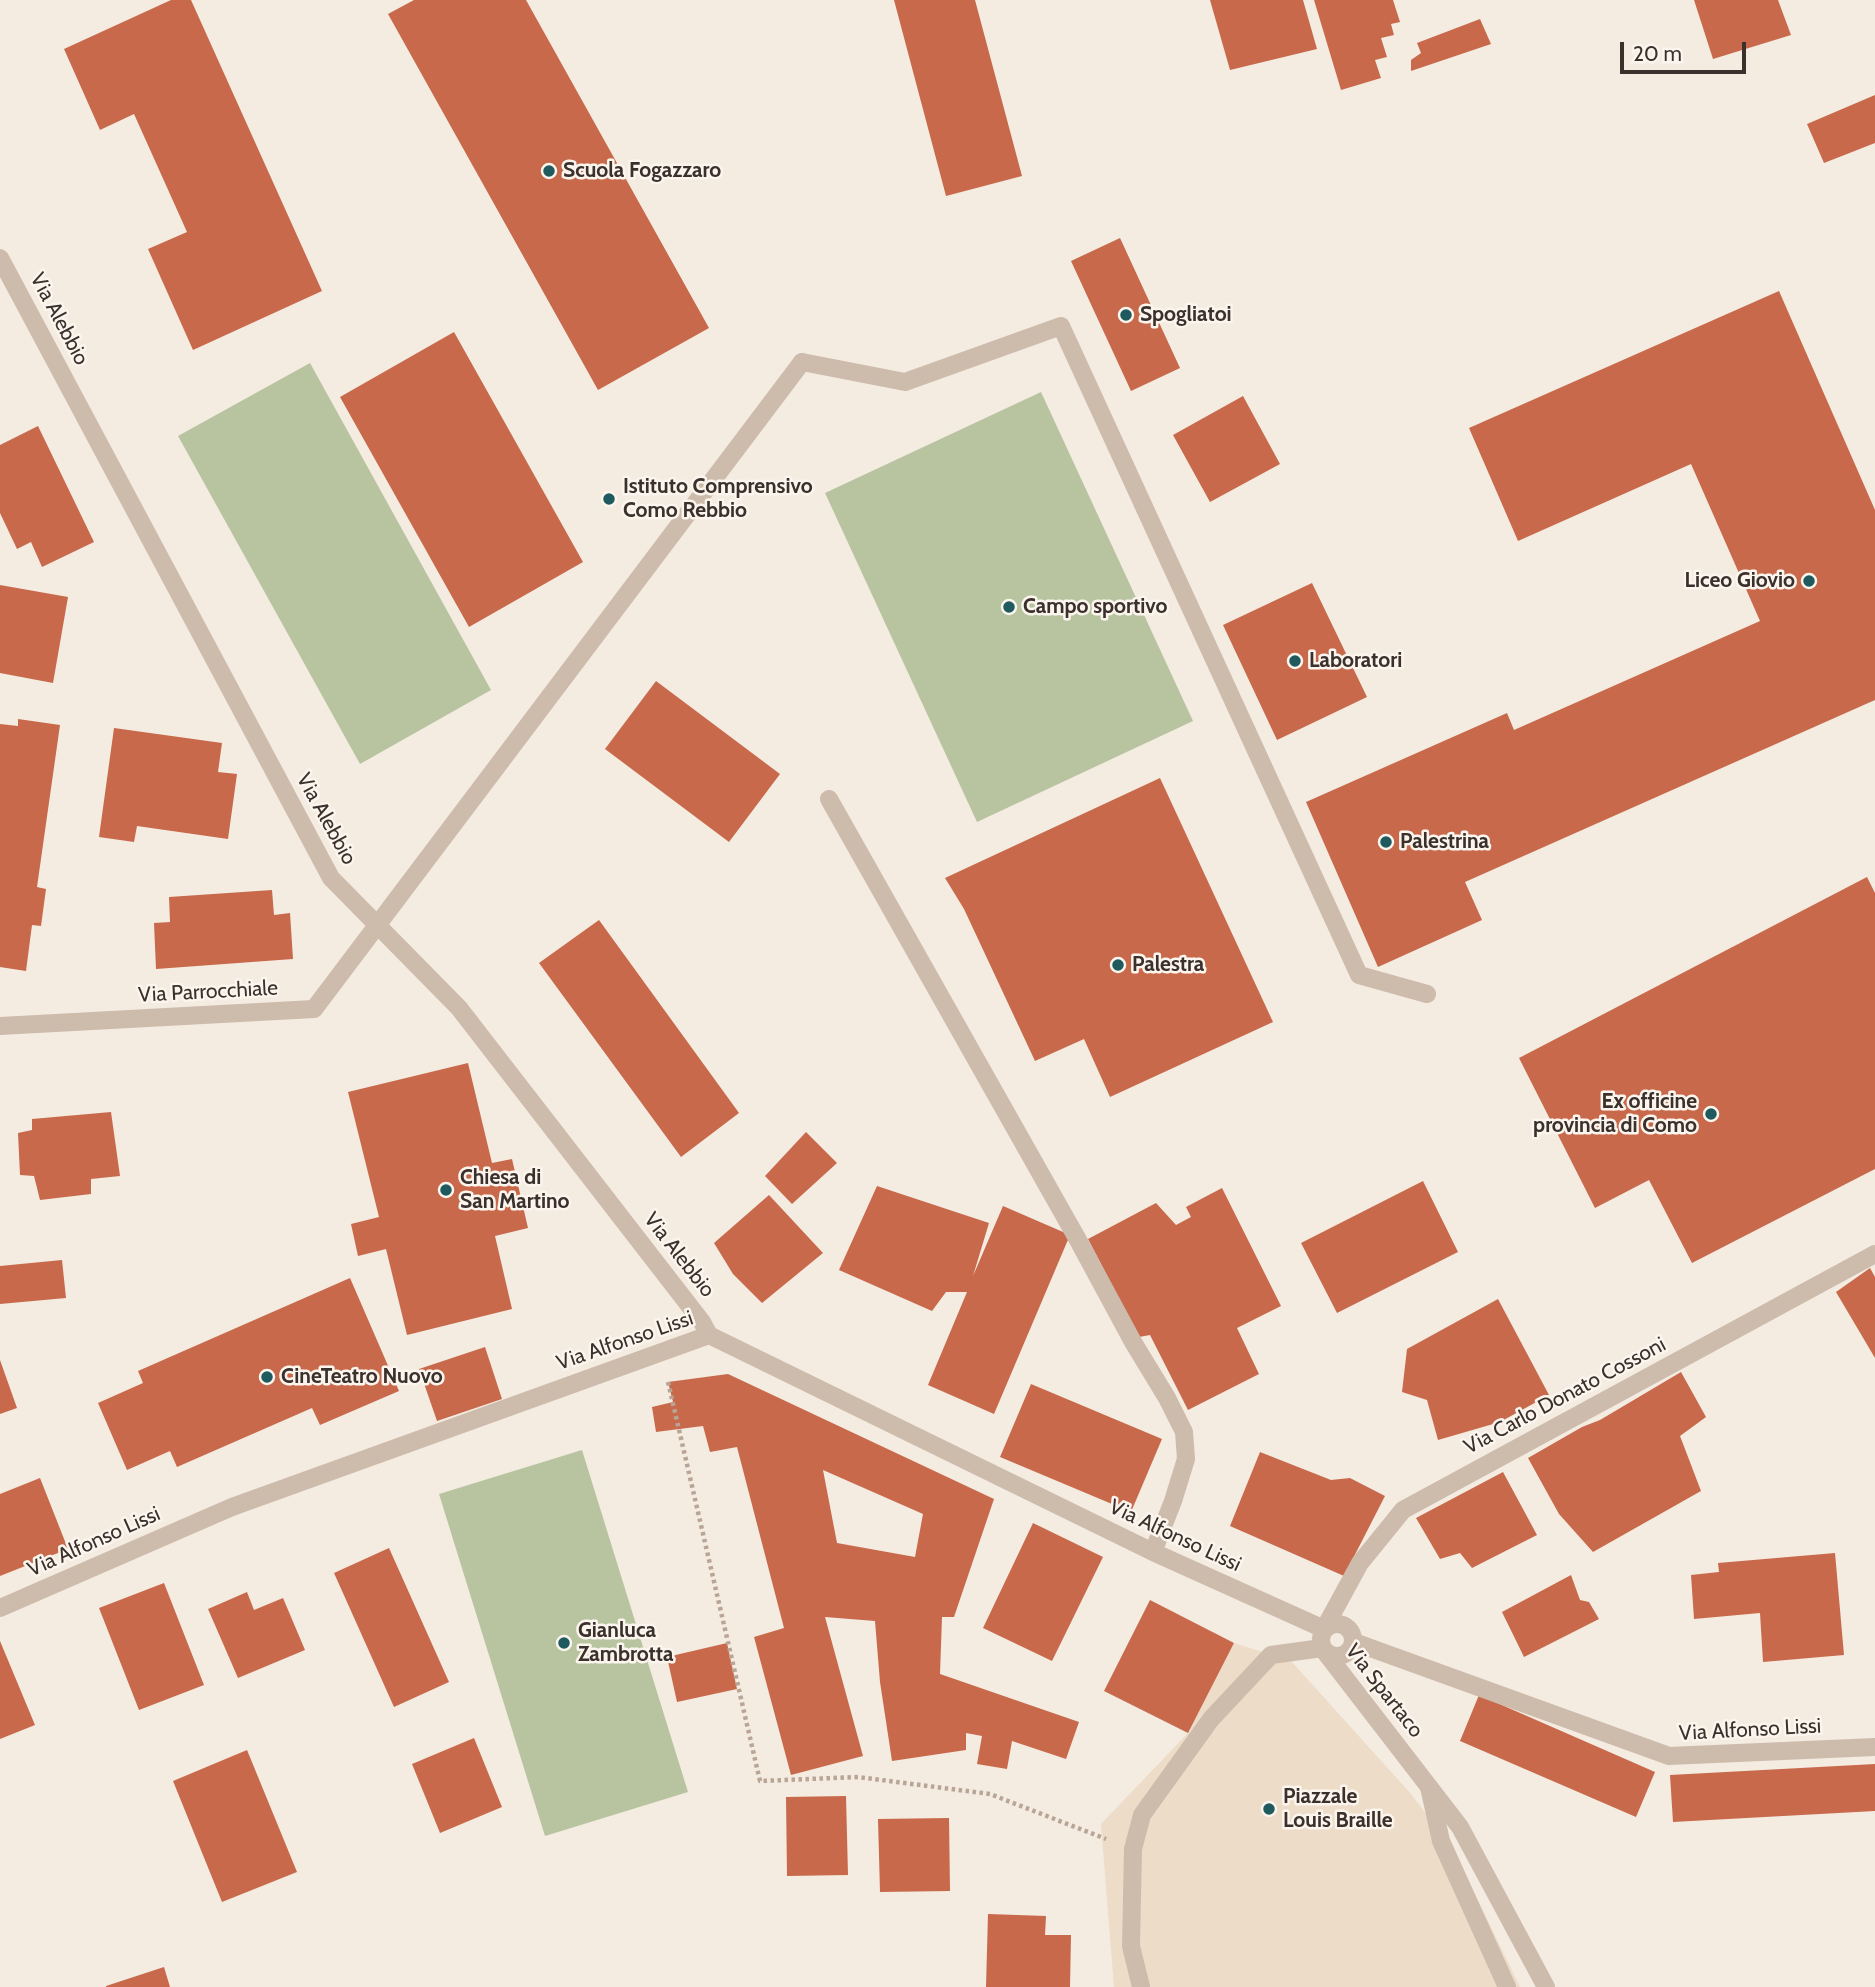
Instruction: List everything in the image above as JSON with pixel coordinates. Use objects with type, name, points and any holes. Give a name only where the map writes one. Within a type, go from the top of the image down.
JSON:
[{"type":"street","name":"Via Alebbio","points":[[0,258],[331,878],[459,1007],[695,1313],[709,1335]]},
{"type":"street","points":[[377,925],[802,362],[905,382],[1061,326],[1359,975],[1427,994]]},
{"type":"street","points":[[829,799],[1184,1432],[1186,1459],[1153,1552]]},
{"type":"street","name":"Via Parrocchiale","points":[[0,1026],[314,1009],[377,925]]},
{"type":"street","name":"Via Carlo Donato Cossoni","points":[[1324,1629],[1360,1563],[1403,1510],[1875,1254]]},
{"type":"street","name":"Via Alfonso Lissi","points":[[0,1608],[232,1507],[709,1335],[1153,1552],[1324,1629]]},
{"type":"street","points":[[1340,1623],[1353,1634],[1354,1642],[1349,1651],[1335,1656],[1328,1654],[1320,1642],[1324,1629],[1340,1623]]},
{"type":"street","name":"Via Alfonso Lissi","points":[[1354,1642],[1669,1756],[1875,1747]]},
{"type":"street","name":"Via Spartaco","points":[[1141,1987],[1131,1946],[1133,1849],[1142,1815],[1211,1719],[1271,1655],[1322,1648],[1460,1827],[1546,1987]]},
{"type":"street","points":[[1429,1787],[1441,1841],[1507,1987]]},
{"type":"path","points":[[655,1353],[668,1382],[761,1781],[858,1777],[990,1794],[1133,1849]]},
{"type":"green space","points":[[310,363],[491,690],[360,764],[178,436]]},
{"type":"green space","name":"Campo sportivo","points":[[1041,392],[1193,721],[977,822],[825,493]]},
{"type":"green space","name":"Gianluca Zambrotta","points":[[582,1450],[688,1792],[545,1836],[439,1494]]},
{"type":"shaded area","name":"Piazzale Louis Braille","points":[[1234,1643],[1291,1661],[1411,1794],[1454,1851],[1520,1987],[1114,1987],[1101,1824],[1188,1733]]},
{"type":"building","points":[[171,0],[191,0],[322,291],[193,350],[148,249],[187,232],[134,114],[100,130],[64,49]]},
{"type":"building","name":"Scuola Fogazzaro","points":[[414,0],[526,0],[709,328],[598,390],[388,14]]},
{"type":"building","points":[[894,0],[975,0],[1022,176],[946,196]]},
{"type":"building","points":[[1210,0],[1303,0],[1317,49],[1230,70]]},
{"type":"building","points":[[1314,0],[1393,0],[1400,22],[1391,24],[1394,35],[1381,38],[1387,57],[1375,60],[1381,78],[1341,90]]},
{"type":"building","points":[[1694,0],[1778,0],[1791,35],[1713,59]]},
{"type":"building","points":[[1480,19],[1491,44],[1411,71],[1411,60],[1421,53],[1417,43]]},
{"type":"building","points":[[1875,95],[1875,143],[1824,163],[1807,124]]},
{"type":"building","name":"Spogliatoi","points":[[1120,238],[1180,368],[1131,391],[1071,261]]},
{"type":"building","name":"Liceo Giovio","points":[[1779,291],[1875,510],[1875,700],[1465,882],[1482,920],[1378,967],[1306,802],[1507,713],[1514,730],[1760,621],[1691,464],[1518,541],[1469,428]]},
{"type":"building","points":[[454,332],[583,562],[469,627],[340,397]]},
{"type":"building","points":[[1243,396],[1280,464],[1210,502],[1173,435]]},
{"type":"building","points":[[38,426],[94,542],[42,567],[31,542],[17,549],[0,513],[0,445]]},
{"type":"building","name":"Laboratori","points":[[1312,583],[1367,697],[1277,740],[1223,625]]},
{"type":"building","points":[[0,585],[68,597],[53,683],[0,673]]},
{"type":"building","points":[[656,681],[780,774],[729,842],[605,749]]},
{"type":"building","points":[[18,719],[60,725],[37,887],[46,889],[41,926],[32,925],[26,971],[0,967],[0,724],[18,726]]},
{"type":"building","points":[[114,728],[222,743],[218,772],[237,774],[228,839],[137,826],[134,842],[99,837]]},
{"type":"building","name":"Palestra","points":[[1160,778],[1273,1022],[1110,1097],[1084,1039],[1035,1061],[964,909],[945,878]]},
{"type":"building","name":"Ex officine provincia di Como","points":[[1867,877],[1875,893],[1875,1169],[1692,1263],[1649,1180],[1595,1208],[1519,1058]]},
{"type":"building","points":[[272,890],[274,915],[290,913],[293,959],[156,969],[154,923],[170,922],[169,897]]},
{"type":"building","points":[[599,920],[739,1113],[681,1157],[539,963]]},
{"type":"building","name":"Chiesa di San Martino","points":[[468,1063],[492,1163],[512,1159],[528,1228],[495,1236],[512,1309],[407,1335],[386,1249],[358,1256],[351,1224],[379,1217],[348,1092]]},
{"type":"building","points":[[111,1112],[120,1176],[91,1179],[91,1194],[40,1200],[34,1176],[20,1175],[18,1133],[32,1130],[32,1119]]},
{"type":"building","points":[[806,1132],[837,1163],[792,1204],[765,1176]]},
{"type":"building","points":[[1423,1181],[1458,1252],[1337,1313],[1301,1243]]},
{"type":"building","points":[[877,1186],[989,1223],[973,1276],[1003,1206],[1070,1235],[994,1414],[928,1385],[967,1292],[946,1292],[932,1311],[839,1270]]},
{"type":"building","points":[[1222,1188],[1281,1306],[1237,1328],[1259,1374],[1188,1410],[1150,1335],[1139,1337],[1088,1239],[1156,1203],[1176,1225],[1191,1217],[1186,1207]]},
{"type":"building","points":[[769,1195],[823,1253],[762,1303],[733,1274],[714,1243]]},
{"type":"building","points":[[62,1260],[66,1298],[0,1304],[0,1266]]},
{"type":"building","points":[[1870,1268],[1875,1277],[1875,1358],[1836,1292]]},
{"type":"building","name":"CineTeatro Nuovo","points":[[350,1278],[399,1391],[320,1425],[312,1408],[177,1467],[170,1451],[127,1470],[98,1403],[143,1383],[138,1371]]},
{"type":"building","points":[[1498,1299],[1549,1395],[1500,1422],[1438,1440],[1427,1400],[1402,1392],[1407,1349]]},
{"type":"building","points":[[485,1347],[502,1399],[437,1421],[419,1369]]},
{"type":"building","points":[[0,1360],[17,1408],[0,1414]]},
{"type":"building","points":[[1681,1372],[1706,1417],[1680,1436],[1701,1491],[1593,1552],[1559,1514],[1528,1458],[1582,1427],[1600,1420]]},
{"type":"building","points":[[728,1374],[994,1499],[954,1617],[942,1617],[940,1674],[1079,1722],[1066,1759],[1012,1741],[1007,1769],[977,1764],[982,1736],[966,1733],[966,1750],[892,1761],[880,1682],[875,1621],[825,1617],[863,1756],[791,1775],[754,1637],[784,1628],[737,1447],[710,1452],[703,1426],[656,1432],[652,1407],[673,1402],[668,1382]],"holes":[[[823,1470],[923,1514],[915,1557],[837,1543]]]},
{"type":"building","points":[[1031,1384],[1162,1439],[1131,1512],[1000,1457]]},
{"type":"building","points":[[1260,1452],[1331,1480],[1350,1478],[1385,1496],[1344,1576],[1230,1526]]},
{"type":"building","points":[[1503,1472],[1537,1535],[1472,1568],[1460,1553],[1440,1559],[1416,1518]]},
{"type":"building","points":[[40,1478],[68,1549],[0,1576],[0,1494]]},
{"type":"building","points":[[1033,1523],[1103,1557],[1052,1661],[983,1628]]},
{"type":"building","points":[[389,1548],[449,1682],[394,1707],[334,1573]]},
{"type":"building","points":[[1835,1553],[1844,1655],[1763,1662],[1760,1613],[1694,1619],[1691,1575],[1719,1572],[1718,1563]]},
{"type":"building","points":[[1571,1575],[1580,1600],[1589,1602],[1599,1619],[1524,1657],[1502,1612]]},
{"type":"building","points":[[164,1583],[204,1685],[139,1710],[99,1608]]},
{"type":"building","points":[[247,1592],[254,1610],[283,1598],[305,1650],[238,1678],[208,1609]]},
{"type":"building","points":[[1150,1600],[1234,1643],[1188,1733],[1104,1691]]},
{"type":"building","points":[[0,1641],[35,1725],[0,1739]]},
{"type":"building","points":[[727,1643],[737,1689],[677,1702],[667,1657]]},
{"type":"building","points":[[1479,1695],[1655,1772],[1636,1817],[1460,1741]]},
{"type":"building","points":[[474,1738],[502,1807],[440,1833],[412,1764]]},
{"type":"building","points":[[247,1750],[297,1872],[222,1902],[173,1781]]},
{"type":"building","points":[[1875,1764],[1875,1811],[1673,1822],[1670,1775]]},
{"type":"building","points":[[846,1796],[848,1875],[787,1876],[786,1797]]},
{"type":"building","points":[[949,1818],[950,1891],[880,1892],[878,1819]]},
{"type":"building","points":[[988,1914],[1046,1916],[1045,1935],[1071,1935],[1070,1987],[986,1987]]},
{"type":"building","points":[[164,1967],[170,1987],[106,1987],[106,1986]]},
{"type":"place","name":"Scuola Fogazzaro","points":[[549,171]]},
{"type":"place","name":"Spogliatoi","points":[[1126,315]]},
{"type":"place","name":"Istituto Comprensivo Como Rebbio","points":[[609,499]]},
{"type":"place","name":"Liceo Giovio","points":[[1809,581]]},
{"type":"place","name":"Campo sportivo","points":[[1009,607]]},
{"type":"place","name":"Laboratori","points":[[1295,661]]},
{"type":"place","name":"Palestrina","points":[[1386,842]]},
{"type":"place","name":"Palestra","points":[[1118,965]]},
{"type":"place","name":"Ex officine provincia di Como","points":[[1711,1114]]},
{"type":"place","name":"Chiesa di San Martino","points":[[446,1190]]},
{"type":"place","name":"CineTeatro Nuovo","points":[[267,1377]]},
{"type":"place","name":"Gianluca Zambrotta","points":[[564,1643]]},
{"type":"place","name":"Piazzale Louis Braille","points":[[1269,1809]]}]
